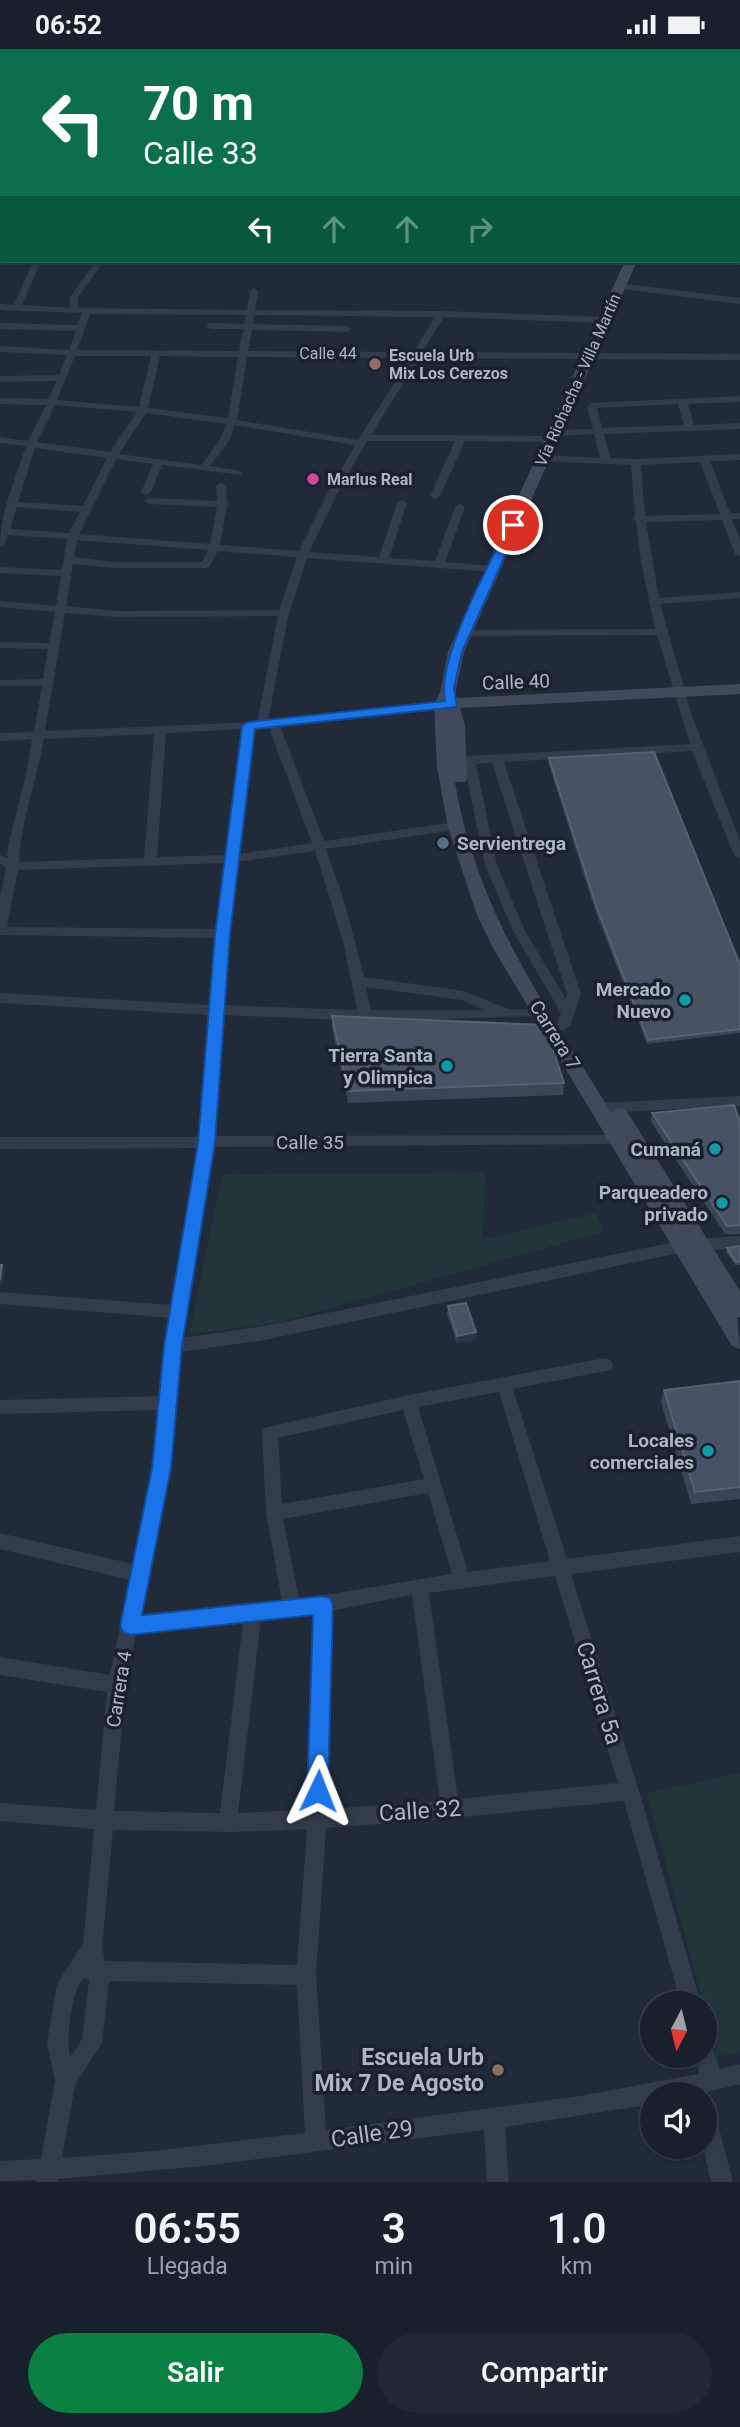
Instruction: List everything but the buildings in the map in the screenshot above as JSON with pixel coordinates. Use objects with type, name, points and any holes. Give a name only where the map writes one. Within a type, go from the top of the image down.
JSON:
[{"type":"main road","name":"Vía Riohacha - Villa Martín","points":[[447,701],[463,633],[555,436],[630,263]]},
{"type":"main road","name":"Calle 40","points":[[447,701],[677,694],[740,689]]},
{"type":"main road","name":"Carrera 7","points":[[447,701],[464,812],[490,893],[512,944],[566,1020],[608,1108],[620,1140],[740,1309]]},
{"type":"main road","name":"Carrera 7","points":[[457,761],[448,801],[477,897],[499,944],[542,1013],[608,1108],[693,1246],[740,1340]]},
{"type":"street","points":[[17,307],[36,263]]},
{"type":"street","points":[[74,310],[74,297],[99,263]]},
{"type":"street","points":[[619,286],[740,301]]},
{"type":"street","points":[[204,468],[225,441],[232,422],[254,291]]},
{"type":"street","points":[[0,307],[87,311],[441,314],[605,320]]},
{"type":"street","points":[[0,544],[32,443],[63,378],[87,311]]},
{"type":"street","name":"Carrera 4","points":[[65,2081],[92,2043],[99,1988],[92,1947],[102,1820],[117,1685],[161,1468],[173,1346],[206,1143],[222,934],[232,859],[283,613],[303,553],[363,440],[441,314]]},
{"type":"street","points":[[0,326],[80,328]]},
{"type":"street","points":[[210,326],[347,328]]},
{"type":"street","name":"Calle 44","points":[[0,349],[72,353],[740,357]]},
{"type":"street","points":[[156,353],[143,410],[113,456],[74,536],[33,774],[14,846],[13,866],[0,930],[222,934]]},
{"type":"street","points":[[0,379],[63,378]]},
{"type":"street","points":[[606,461],[597,432],[594,405],[740,399]]},
{"type":"street","points":[[0,401],[51,401],[143,410],[363,440],[555,436],[740,426]]},
{"type":"street","points":[[682,401],[690,428]]},
{"type":"street","points":[[0,439],[238,473]]},
{"type":"street","points":[[435,496],[461,439]]},
{"type":"street","points":[[543,458],[636,462],[740,457]]},
{"type":"street","points":[[704,459],[740,554]]},
{"type":"street","points":[[159,462],[148,496],[225,504]]},
{"type":"street","points":[[636,462],[638,519],[677,694],[726,825],[740,855]]},
{"type":"street","points":[[69,560],[115,565],[205,565],[225,504],[221,486]]},
{"type":"street","points":[[384,559],[402,503]]},
{"type":"street","points":[[11,504],[85,509]]},
{"type":"street","points":[[440,563],[460,507]]},
{"type":"street","points":[[638,519],[740,516]]},
{"type":"street","points":[[2,531],[493,569]]},
{"type":"street","points":[[0,570],[66,573]]},
{"type":"street","points":[[656,601],[740,595]]},
{"type":"street","points":[[0,604],[60,611],[283,613]]},
{"type":"street","points":[[463,633],[663,632]]},
{"type":"street","points":[[0,645],[54,646]]},
{"type":"street","points":[[0,683],[48,682]]},
{"type":"street","name":"Calle 40","points":[[0,737],[160,732],[261,725],[447,701]]},
{"type":"street","points":[[261,725],[319,846],[360,981],[365,1016]]},
{"type":"street","points":[[150,863],[160,732]]},
{"type":"street","points":[[457,761],[697,747]]},
{"type":"street","points":[[498,759],[574,994],[566,1020]]},
{"type":"street","points":[[726,825],[740,824]]},
{"type":"street","points":[[0,859],[13,866],[232,859],[455,826]]},
{"type":"street","points":[[360,981],[454,993],[510,1015]]},
{"type":"street","points":[[0,998],[216,1011],[365,1016],[542,1013]]},
{"type":"street","points":[[608,1108],[740,1101]]},
{"type":"street","name":"Calle 35","points":[[0,1143],[620,1140]]},
{"type":"street","points":[[173,1346],[264,1333],[493,1284],[590,1268],[693,1246],[740,1242]]},
{"type":"street","points":[[0,1298],[178,1312]]},
{"type":"street","points":[[292,1608],[274,1513],[270,1433],[409,1402],[605,1366]]},
{"type":"street","name":"Carrera 5a","points":[[504,1384],[630,1791],[687,1991]]},
{"type":"street","points":[[409,1402],[462,1580]]},
{"type":"street","points":[[0,1407],[166,1403]]},
{"type":"street","points":[[274,1513],[435,1484]]},
{"type":"street","points":[[0,1541],[140,1574]]},
{"type":"street","points":[[130,1626],[323,1605],[419,1586],[740,1544]]},
{"type":"street","points":[[419,1586],[450,1809]]},
{"type":"street","points":[[316,2142],[306,1975],[317,1818],[323,1605]]},
{"type":"street","points":[[228,1821],[253,1612]]},
{"type":"street","points":[[0,1666],[117,1685]]},
{"type":"street","name":"Calle 32","points":[[0,1812],[102,1820],[228,1821],[450,1809],[630,1791]]},
{"type":"street","name":"Carrera 4","points":[[47,2176],[65,2081],[57,2043],[67,1984],[92,1947]]},
{"type":"street","points":[[75,1969],[98,1972],[306,1975]]},
{"type":"street","name":"Calle 29","points":[[717,2082],[740,2074]]},
{"type":"street","name":"Calle 29","points":[[0,2171],[47,2176],[640,2096]]},
{"type":"street","points":[[494,2118],[498,2182]]},
{"type":"street","points":[[716,2159],[722,2182]]},
{"type":"green space","points":[[485,1172],[483,1239],[597,1213],[603,1232],[277,1323],[189,1334],[222,1175]]},
{"type":"green space","points":[[740,1773],[740,2051],[718,2057],[718,1991],[700,1991],[647,1793]]},
{"type":"place","name":"Escuela Urb Mix Los Cerezos","points":[[375,364]]},
{"type":"place","name":"Marlus Real","points":[[313,479]]},
{"type":"place","name":"Servientrega","points":[[443,843]]},
{"type":"place","name":"Mercado Nuevo","points":[[685,1000]]},
{"type":"place","name":"Tierra Santa y Olimpica","points":[[447,1066]]},
{"type":"place","name":"Cumaná","points":[[715,1149]]},
{"type":"place","name":"Parqueadero privado","points":[[722,1203]]},
{"type":"place","name":"Locales comerciales","points":[[708,1451]]},
{"type":"place","name":"Escuela Urb Mix 7 De Agosto","points":[[498,2070]]},
{"type":"route","points":[[318,1791],[323,1605],[130,1626],[161,1468],[173,1346],[206,1143],[222,934],[248,726],[452,704],[448,688],[456,652],[513,525]]}]
